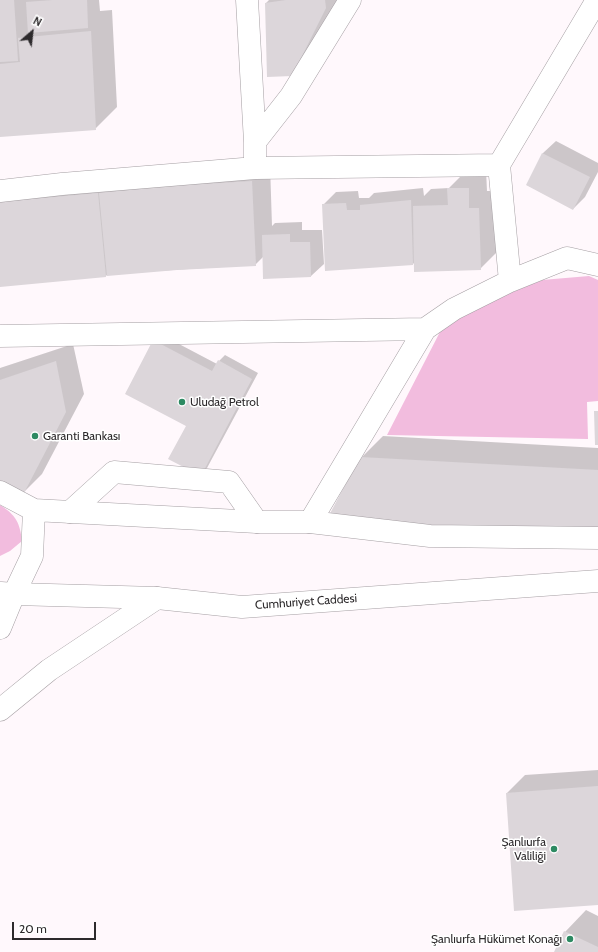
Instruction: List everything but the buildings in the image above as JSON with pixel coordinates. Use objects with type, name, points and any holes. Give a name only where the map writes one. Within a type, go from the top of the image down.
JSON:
[{"type":"street","points":[[247,0],[255,142],[255,168]]},
{"type":"street","points":[[255,142],[291,96],[350,0]]},
{"type":"street","points":[[510,281],[499,165],[597,0]]},
{"type":"street","points":[[0,191],[62,184],[255,168],[499,165]]},
{"type":"street","points":[[310,522],[425,329],[454,309],[510,281],[567,258],[598,265]]},
{"type":"street","points":[[0,336],[425,329]]},
{"type":"street","points":[[70,512],[114,472],[229,482],[257,522]]},
{"type":"street","points":[[0,492],[34,510],[257,522],[310,522],[430,536],[598,538]]},
{"type":"street","points":[[0,628],[7,593],[32,556],[34,510]]},
{"type":"street","name":"Cumhuriyet Caddesi","points":[[7,593],[157,598],[242,607],[598,581]]},
{"type":"street","points":[[0,710],[49,670],[157,598]]},
{"type":"shaded area","points":[[589,276],[598,280],[598,401],[587,402],[588,439],[387,435],[442,328],[462,316],[512,292],[542,280]]},
{"type":"shaded area","points":[[0,505],[10,512],[16,520],[20,529],[22,541],[10,551],[0,556]]},
{"type":"place","name":"Uludağ Petrol","points":[[182,402]]},
{"type":"place","name":"Garanti Bankası","points":[[35,436]]},
{"type":"place","name":"Şanlıurfa Valiliği","points":[[554,849]]},
{"type":"place","name":"Şanlıurfa Hükümet Konağı","points":[[570,939]]}]
